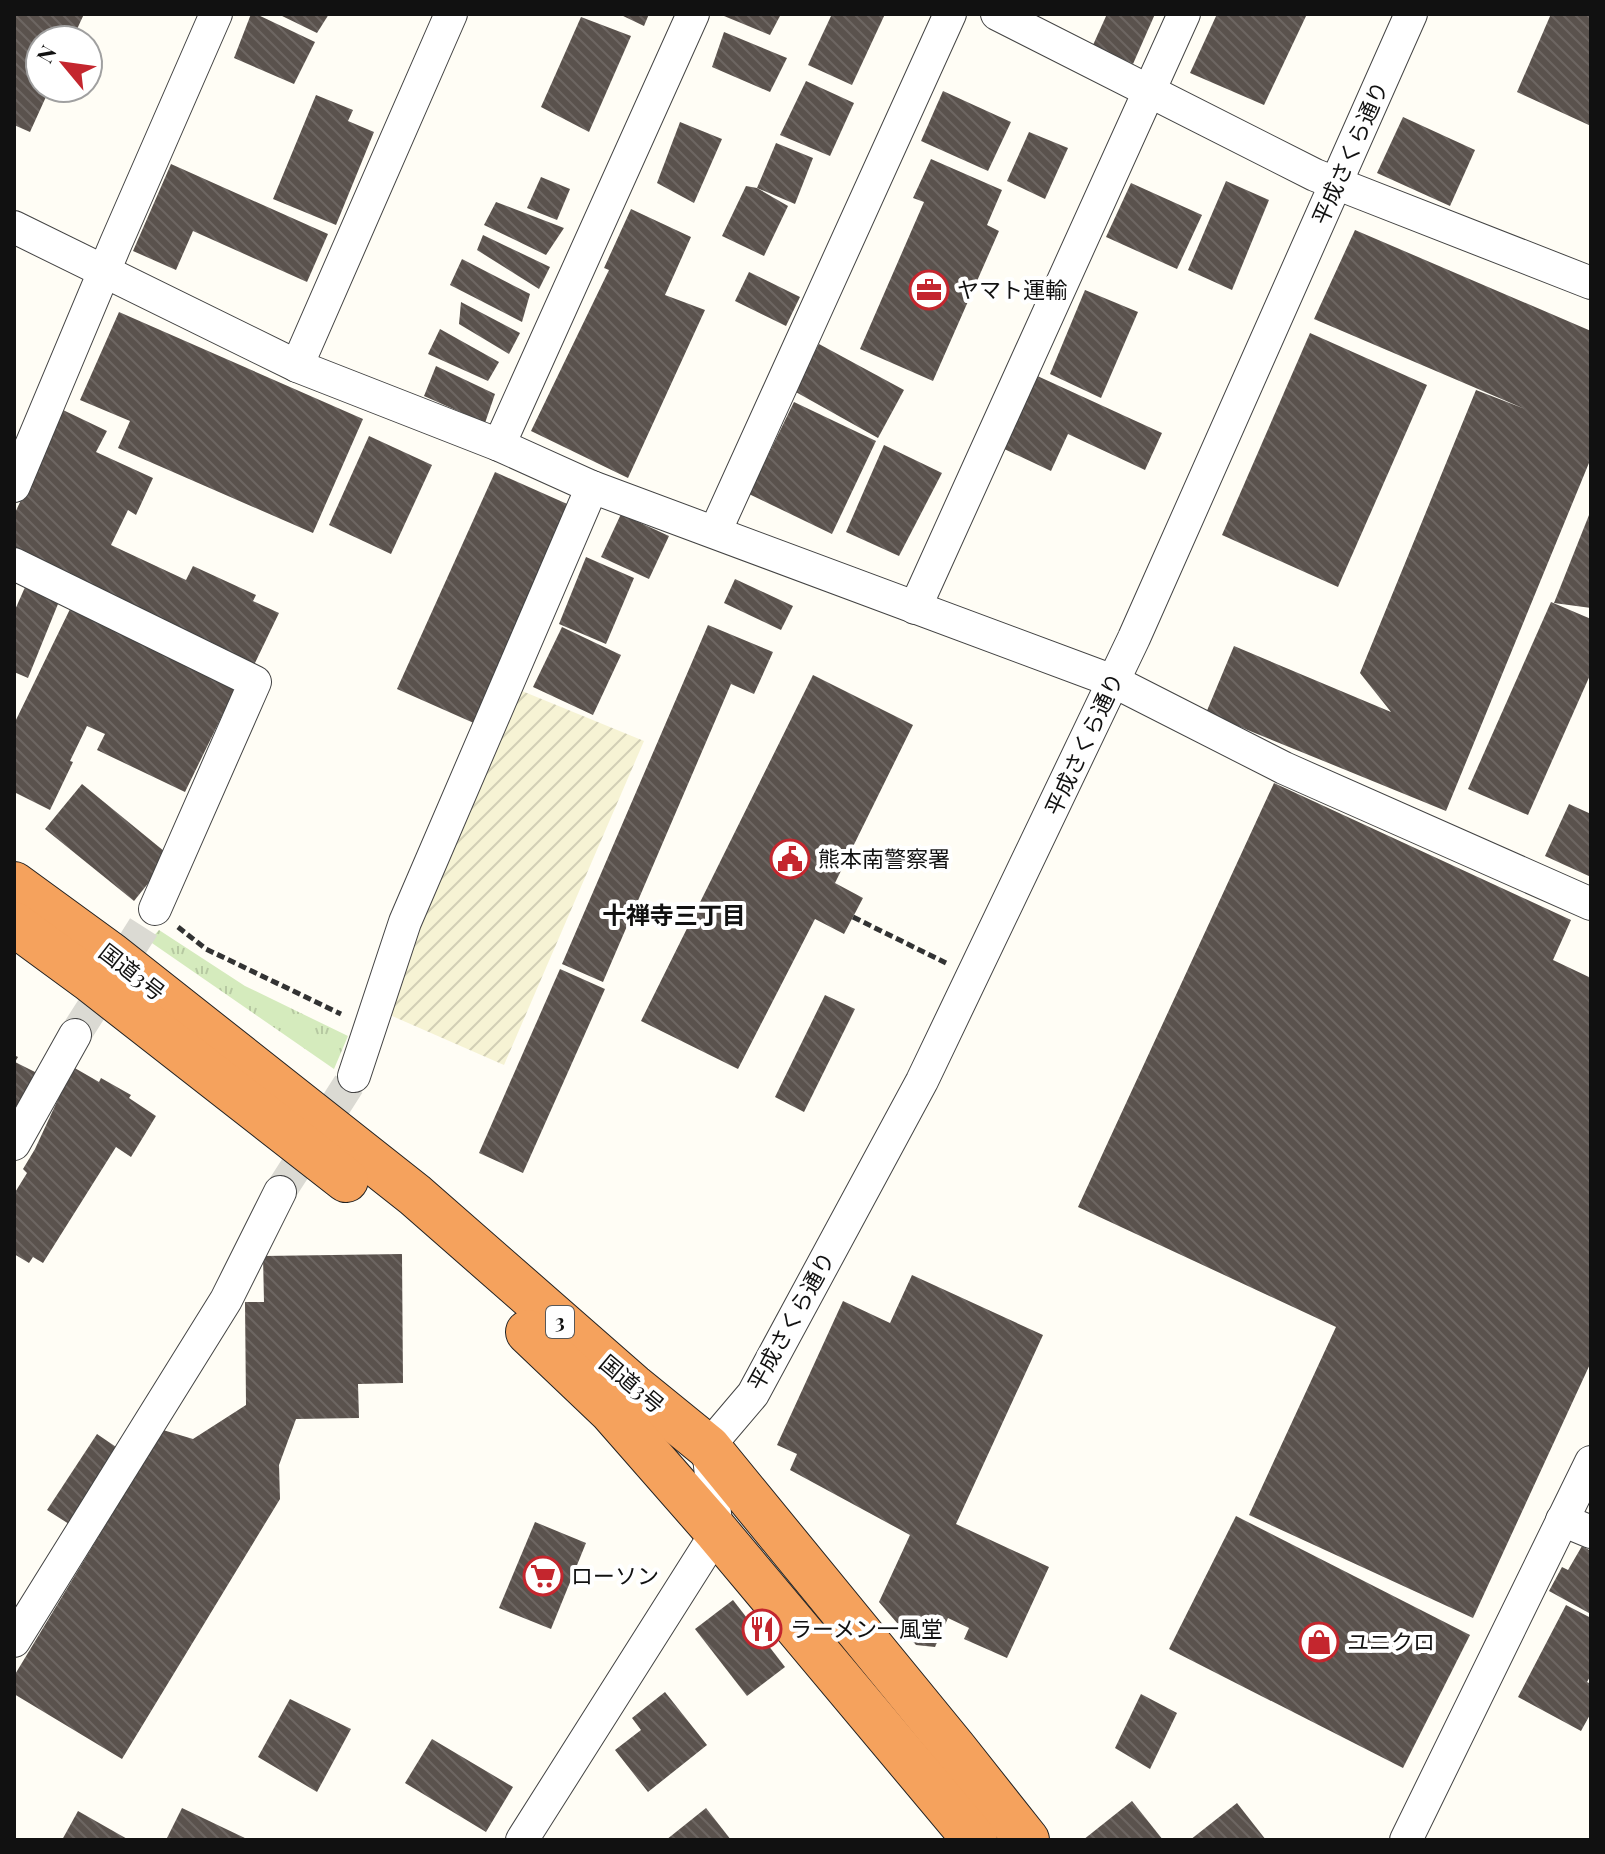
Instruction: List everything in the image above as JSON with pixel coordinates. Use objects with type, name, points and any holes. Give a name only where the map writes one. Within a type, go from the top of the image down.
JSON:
[{"type":"highway","name":"国道3号","points":[[14,884],[110,954],[415,1195],[633,1386],[708,1447],[1027,1840]]},
{"type":"highway","name":"国道3号","points":[[14,924],[392,1216],[500,1305],[611,1411],[717,1532],[975,1840]]},
{"type":"street","points":[[14,486],[216,14]]},
{"type":"street","points":[[297,366],[451,14]]},
{"type":"street","points":[[499,445],[693,14]]},
{"type":"street","points":[[715,532],[950,14]]},
{"type":"street","points":[[997,14],[1315,175],[1591,283]]},
{"type":"street","points":[[915,608],[1184,14]]},
{"type":"street","name":"平成さくら通り","points":[[708,1447],[753,1394],[922,1081],[1113,681],[1411,14]]},
{"type":"street","points":[[14,227],[297,366],[499,445],[592,487],[1113,681],[1284,768],[1591,904]]},
{"type":"street","points":[[354,1076],[405,922],[592,487]]},
{"type":"street","points":[[14,564],[255,682],[155,909]]},
{"type":"street","points":[[14,1144],[75,1035]]},
{"type":"street","points":[[14,1641],[226,1300],[280,1192]]},
{"type":"street","points":[[522,1840],[717,1532],[708,1447]]},
{"type":"street","points":[[1406,1840],[1576,1526],[1591,1462]]},
{"type":"path","points":[[155,909],[206,949],[370,1028]]},
{"type":"path","points":[[853,917],[954,967]]},
{"type":"shaded area","points":[[522,691],[644,741],[504,1065],[383,1012]]},
{"type":"green space","points":[[159,930],[245,986],[348,1036],[334,1069],[149,941]]},
{"type":"building","points":[[14,14],[84,14],[79,24],[24,24],[24,104],[43,104],[30,132],[14,125]]},
{"type":"building","points":[[251,14],[315,42],[294,84],[234,58]]},
{"type":"building","points":[[278,14],[329,14],[317,33]]},
{"type":"building","points":[[619,14],[649,14],[644,26]]},
{"type":"building","points":[[725,14],[781,14],[770,35]]},
{"type":"building","points":[[832,14],[885,14],[852,85],[808,65]]},
{"type":"building","points":[[1107,14],[1155,14],[1133,64],[1093,45]]},
{"type":"building","points":[[1217,14],[1307,14],[1264,105],[1190,73]]},
{"type":"building","points":[[1551,14],[1591,14],[1591,126],[1517,92]]},
{"type":"building","points":[[581,17],[631,36],[589,132],[541,107]]},
{"type":"building","points":[[724,32],[787,58],[770,92],[712,67]]},
{"type":"building","points":[[806,81],[854,103],[830,156],[780,135]]},
{"type":"building","points":[[943,91],[1011,122],[988,171],[921,141]]},
{"type":"building","points":[[316,95],[353,110],[348,121],[374,132],[336,225],[273,199]]},
{"type":"building","points":[[1403,117],[1475,150],[1450,206],[1377,173]]},
{"type":"building","points":[[680,122],[722,139],[694,203],[657,183]]},
{"type":"building","points":[[1029,132],[1068,148],[1045,199],[1007,181]]},
{"type":"building","points":[[776,143],[813,158],[795,204],[757,188]]},
{"type":"building","name":"ヤマト運輸","points":[[931,159],[1002,190],[987,225],[999,231],[933,381],[860,349],[924,202],[913,198]]},
{"type":"building","points":[[171,164],[328,234],[307,282],[193,231],[176,270],[133,251]]},
{"type":"building","points":[[541,177],[570,189],[557,220],[527,208]]},
{"type":"building","points":[[1226,181],[1269,200],[1232,290],[1188,270]]},
{"type":"building","points":[[1131,183],[1202,215],[1177,269],[1106,237]]},
{"type":"building","points":[[746,186],[757,188],[788,206],[764,256],[722,236]]},
{"type":"building","points":[[496,202],[564,228],[546,255],[484,225]]},
{"type":"building","points":[[631,209],[691,237],[665,295],[705,310],[628,478],[531,431],[609,270],[604,268]]},
{"type":"building","points":[[1355,230],[1591,331],[1591,458],[1446,811],[1206,713],[1234,646],[1391,712],[1360,673],[1476,390],[1525,409],[1314,319]]},
{"type":"building","points":[[483,235],[550,267],[539,289],[477,250]]},
{"type":"building","points":[[462,259],[530,294],[522,322],[450,285]]},
{"type":"building","points":[[749,272],[800,297],[786,326],[735,301]]},
{"type":"building","points":[[1085,290],[1138,312],[1101,398],[1050,374]]},
{"type":"building","points":[[461,302],[520,333],[509,354],[459,324]]},
{"type":"building","points":[[119,312],[363,419],[313,533],[118,448],[130,421],[80,400]]},
{"type":"building","points":[[440,329],[499,362],[488,381],[428,354]]},
{"type":"building","points":[[1310,333],[1427,385],[1338,587],[1222,535]]},
{"type":"building","points":[[819,344],[904,390],[878,438],[794,391]]},
{"type":"building","points":[[436,366],[495,394],[485,423],[424,396]]},
{"type":"building","points":[[1033,374],[1162,433],[1145,470],[1068,434],[1051,471],[1000,447]]},
{"type":"building","points":[[794,402],[876,441],[832,534],[749,494]]},
{"type":"building","points":[[63,410],[107,431],[96,452],[153,478],[136,515],[128,510],[111,545],[186,580],[193,566],[256,595],[253,601],[279,613],[254,665],[14,551],[14,515]]},
{"type":"building","points":[[369,436],[432,465],[391,554],[329,525]]},
{"type":"building","points":[[884,445],[942,473],[899,556],[846,532]]},
{"type":"building","points":[[495,472],[574,507],[476,724],[397,689]]},
{"type":"building","points":[[1591,510],[1591,608],[1554,603]]},
{"type":"building","points":[[621,514],[669,536],[649,579],[601,557]]},
{"type":"building","points":[[586,557],[634,578],[606,644],[559,624]]},
{"type":"building","points":[[735,579],[793,606],[781,630],[724,603]]},
{"type":"building","points":[[26,585],[60,599],[28,678],[14,672],[14,612]]},
{"type":"building","points":[[1551,602],[1591,619],[1591,673],[1528,815],[1468,789]]},
{"type":"building","points":[[72,605],[237,685],[185,792],[97,750],[105,734],[87,726],[50,810],[14,792],[14,724]]},
{"type":"building","points":[[708,625],[773,652],[754,694],[731,684],[603,982],[562,964]]},
{"type":"building","points":[[562,627],[621,655],[593,715],[533,687]]},
{"type":"building","points":[[813,675],[913,725],[835,883],[863,898],[844,934],[815,919],[738,1069],[641,1021]]},
{"type":"building","points":[[1274,783],[1571,920],[1553,960],[1591,978],[1591,1362],[1473,1618],[1249,1515],[1336,1327],[1078,1207]]},
{"type":"building","points":[[82,784],[170,856],[134,901],[45,829]]},
{"type":"building","points":[[1569,804],[1591,814],[1591,877],[1545,856]]},
{"type":"building","points":[[560,969],[605,989],[523,1173],[479,1153]]},
{"type":"building","points":[[825,995],[855,1009],[804,1112],[775,1097]]},
{"type":"building","points":[[14,1055],[18,1057],[15,1062],[37,1073],[19,1107],[14,1104]]},
{"type":"building","points":[[73,1067],[131,1095],[129,1098],[156,1116],[131,1157],[116,1147],[43,1263],[33,1257],[29,1263],[14,1254],[14,1194],[27,1173],[23,1169]]},
{"type":"building","points":[[402,1254],[403,1383],[358,1384],[359,1418],[296,1419],[279,1465],[280,1499],[122,1759],[14,1694],[14,1676],[163,1430],[193,1439],[246,1405],[245,1302],[264,1302],[263,1256]]},
{"type":"building","points":[[912,1275],[1043,1335],[956,1524],[1049,1567],[1007,1658],[964,1639],[969,1628],[948,1618],[935,1647],[916,1645],[879,1602],[910,1535],[790,1470],[797,1454],[777,1445],[843,1301],[890,1323]]},
{"type":"building","points":[[97,1434],[119,1449],[69,1524],[47,1510]]},
{"type":"building","name":"ユニクロ","points":[[1236,1516],[1470,1635],[1403,1768],[1169,1649]]},
{"type":"building","name":"ローソン","points":[[535,1522],[586,1543],[551,1629],[499,1608]]},
{"type":"building","points":[[1582,1546],[1591,1551],[1589,1613],[1549,1591],[1562,1567],[1568,1570]]},
{"type":"building","points":[[733,1600],[785,1667],[747,1696],[695,1629]]},
{"type":"building","points":[[1566,1605],[1591,1618],[1591,1675],[1587,1682],[1591,1684],[1591,1713],[1581,1731],[1518,1697]]},
{"type":"building","points":[[665,1692],[707,1745],[648,1792],[615,1750],[641,1730],[632,1718]]},
{"type":"building","points":[[1141,1694],[1177,1713],[1150,1769],[1115,1748]]},
{"type":"building","points":[[290,1699],[351,1729],[317,1792],[258,1757]]},
{"type":"building","points":[[432,1739],[513,1787],[486,1832],[405,1783]]},
{"type":"building","points":[[1132,1801],[1163,1840],[1083,1840]]},
{"type":"building","points":[[1237,1803],[1266,1840],[1190,1840]]},
{"type":"building","points":[[182,1808],[249,1840],[166,1840]]},
{"type":"building","points":[[706,1808],[731,1840],[666,1840]]},
{"type":"building","points":[[78,1811],[129,1840],[62,1840]]},
{"type":"tunnel","points":[[75,1035],[155,909]]},
{"type":"tunnel","points":[[280,1192],[354,1076]]},
{"type":"place","name":"ヤマト運輸","points":[[929,290]]},
{"type":"place","name":"熊本南警察署","points":[[790,859]]},
{"type":"place","name":"ローソン","points":[[543,1576]]},
{"type":"place","name":"ラーメン一風堂","points":[[762,1629]]},
{"type":"place","name":"ユニクロ","points":[[1319,1642]]},
{"type":"district","name":"十禅寺三丁目","points":[[674,916]]}]
